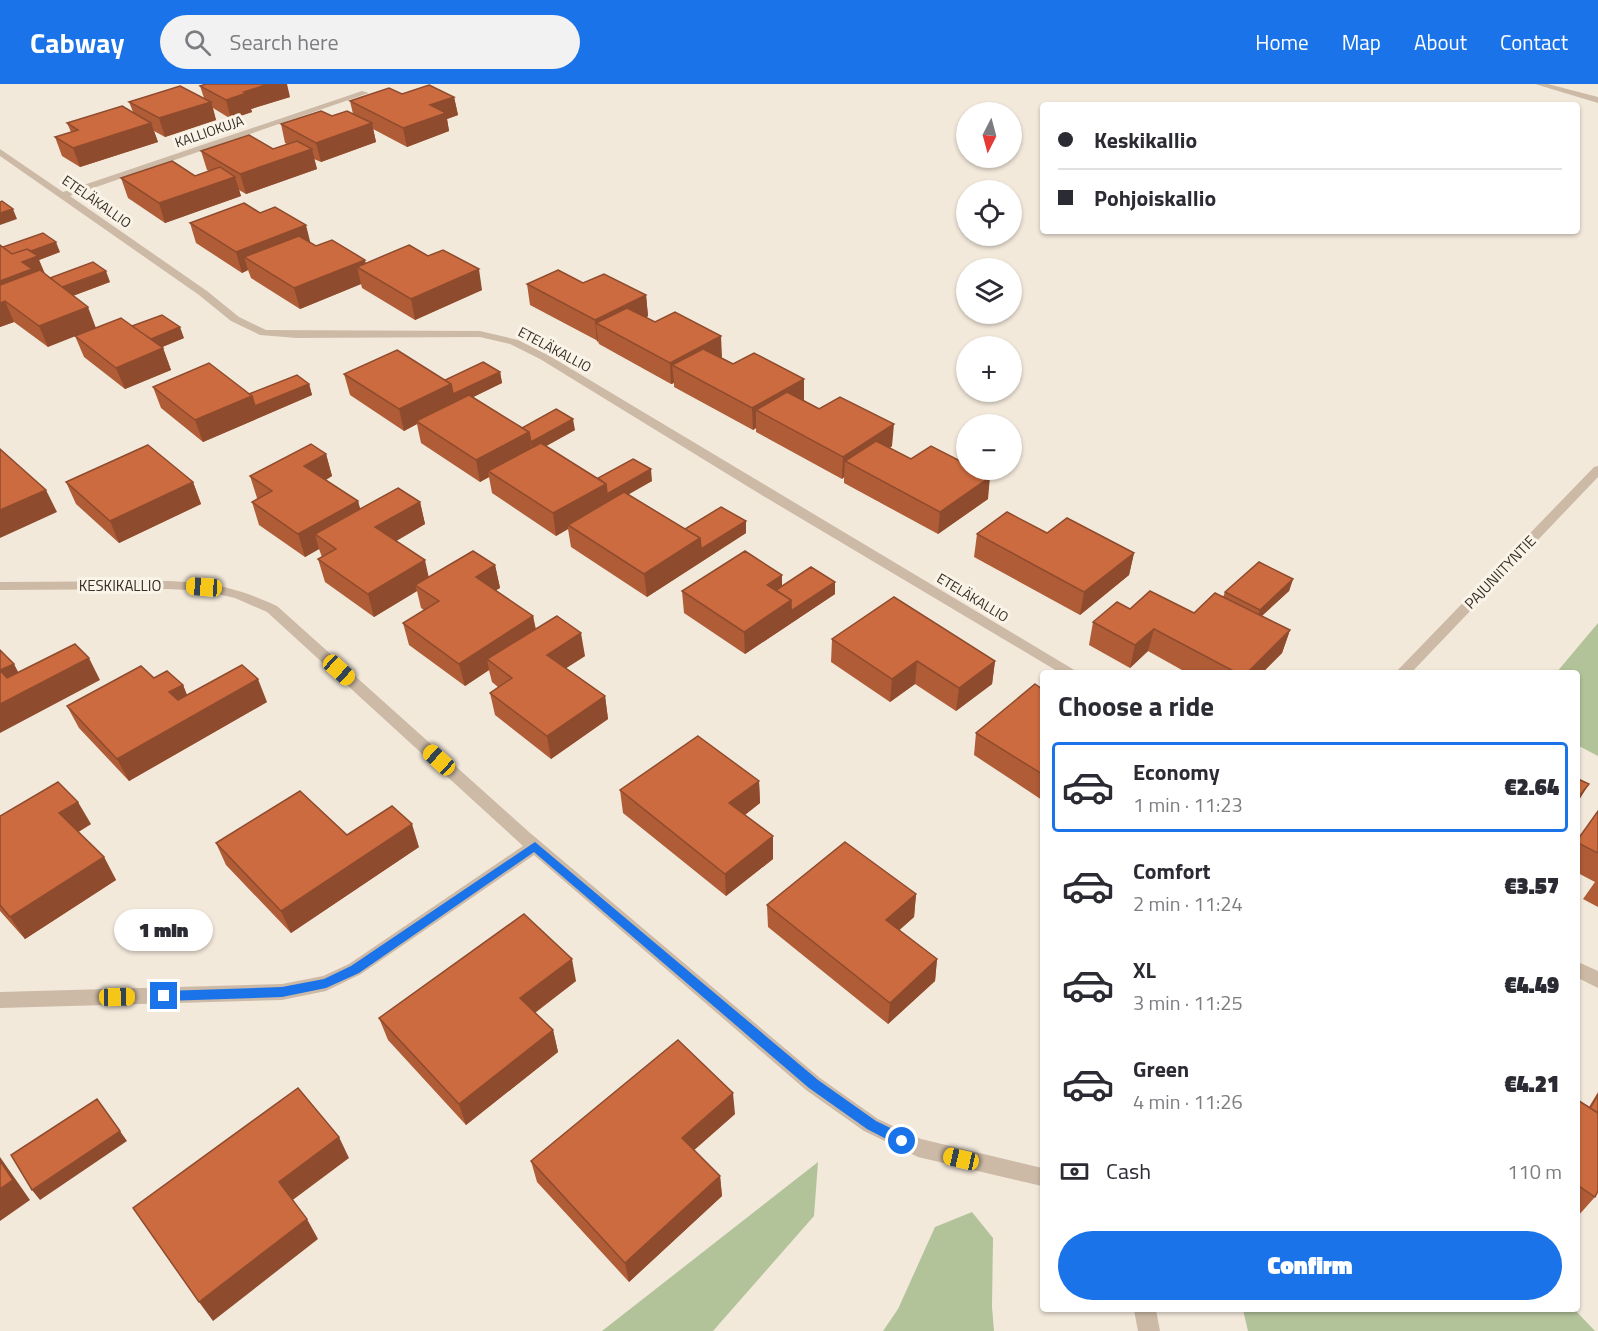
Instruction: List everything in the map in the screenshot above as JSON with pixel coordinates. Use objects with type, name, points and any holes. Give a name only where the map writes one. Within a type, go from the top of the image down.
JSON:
[{"type":"street","points":[[1539,84],[1598,99]]},
{"type":"street","name":"KALLIOKUJA","points":[[63,195],[365,93]]},
{"type":"street","name":"ETELÄKALLIO","points":[[0,152],[203,293],[235,319],[264,333],[296,335],[480,334],[514,342],[544,357],[779,500],[1067,670]]},
{"type":"street","name":"PAJUNIITYNTIE","points":[[1405,670],[1598,470]]},
{"type":"street","name":"KESKIKALLIO","points":[[0,586],[168,585],[204,587],[239,594],[272,609],[535,846],[813,1084],[871,1125],[918,1148],[1040,1178]]},
{"type":"street","points":[[0,1000],[282,992],[326,983],[355,969],[535,846]]},
{"type":"street","points":[[1580,970],[1598,980]]},
{"type":"street","points":[[1144,1312],[1149,1331]]},
{"type":"green space","points":[[1598,623],[1598,756],[1580,747],[1580,670],[1559,670]]},
{"type":"green space","points":[[818,1162],[814,1216],[713,1331],[602,1331]]},
{"type":"green space","points":[[972,1212],[993,1238],[994,1331],[883,1331],[898,1309],[935,1227]]},
{"type":"green space","points":[[1243,1312],[1577,1312],[1595,1331],[1248,1331]]},
{"type":"building","points":[[206,84],[268,84],[226,100],[200,86]]},
{"type":"building","points":[[429,85],[454,97],[430,105],[446,113],[403,128],[350,101],[389,88],[402,94]]},
{"type":"building","points":[[180,86],[211,102],[159,118],[129,102]]},
{"type":"building","points":[[122,106],[151,123],[73,148],[55,137],[78,130],[67,123]]},
{"type":"building","points":[[321,111],[332,116],[347,111],[372,123],[316,143],[281,124]]},
{"type":"building","points":[[249,135],[273,149],[297,141],[312,149],[240,174],[201,151]]},
{"type":"building","points":[[172,161],[195,176],[220,167],[235,177],[159,203],[121,178]]},
{"type":"building","points":[[2,201],[13,209],[0,213],[0,202]]},
{"type":"building","points":[[244,203],[260,213],[275,207],[306,225],[236,252],[190,223]]},
{"type":"building","points":[[43,233],[56,242],[31,251],[27,249],[12,254],[3,247]]},
{"type":"building","points":[[299,236],[316,246],[332,240],[365,260],[294,288],[244,257]]},
{"type":"building","points":[[0,245],[12,254],[27,249],[38,256],[22,262],[32,269],[0,281]]},
{"type":"building","points":[[409,245],[428,256],[443,250],[479,269],[411,299],[357,267]]},
{"type":"building","points":[[93,262],[106,271],[62,287],[50,278]]},
{"type":"building","points":[[40,270],[88,307],[39,326],[5,301],[0,303],[0,285]]},
{"type":"building","points":[[558,270],[583,283],[604,274],[646,295],[595,320],[527,284]]},
{"type":"building","points":[[627,308],[655,322],[675,312],[721,336],[670,363],[596,323]]},
{"type":"building","points":[[162,315],[180,327],[151,339],[132,326]]},
{"type":"building","points":[[121,318],[163,348],[116,368],[75,336]]},
{"type":"building","points":[[703,349],[733,364],[754,353],[804,379],[752,408],[672,365]]},
{"type":"building","points":[[397,350],[451,384],[399,409],[344,374]]},
{"type":"building","points":[[483,362],[500,372],[453,394],[451,384],[445,380]]},
{"type":"building","points":[[209,363],[252,396],[195,420],[153,387]]},
{"type":"building","points":[[297,375],[309,384],[255,406],[249,394]]},
{"type":"building","points":[[787,392],[819,409],[840,397],[894,424],[843,457],[756,410]]},
{"type":"building","points":[[469,395],[529,432],[476,460],[416,421]]},
{"type":"building","points":[[556,409],[573,419],[531,442],[529,432],[522,428]]},
{"type":"building","points":[[876,441],[911,459],[931,446],[956,459],[956,480],[986,480],[940,512],[845,461]]},
{"type":"building","points":[[541,443],[606,484],[553,513],[488,471]]},
{"type":"building","points":[[311,444],[326,454],[304,466],[358,501],[298,534],[252,502],[272,491],[250,476]]},
{"type":"building","points":[[148,445],[193,482],[110,521],[66,482]]},
{"type":"building","points":[[0,449],[46,490],[0,510]]},
{"type":"building","points":[[633,459],[651,469],[607,494],[606,484],[598,478]]},
{"type":"building","points":[[398,488],[420,502],[375,527],[425,560],[368,594],[318,559],[336,549],[315,534]]},
{"type":"building","points":[[624,492],[700,538],[644,574],[568,525]]},
{"type":"building","points":[[721,507],[746,521],[701,549],[700,538],[685,529]]},
{"type":"building","points":[[1007,512],[1047,533],[1067,518],[1134,553],[1084,592],[977,534]]},
{"type":"building","points":[[473,551],[495,565],[476,577],[533,616],[459,664],[403,623],[439,601],[415,585]]},
{"type":"building","points":[[745,551],[782,575],[767,585],[791,600],[744,632],[682,591]]},
{"type":"building","points":[[1259,562],[1293,579],[1260,610],[1225,592]]},
{"type":"building","points":[[811,567],[835,582],[791,611],[791,600],[776,590]]},
{"type":"building","points":[[1150,591],[1194,613],[1215,593],[1290,630],[1250,670],[1231,670],[1154,629],[1135,645],[1093,622],[1117,602],[1130,609]]},
{"type":"building","points":[[894,597],[995,661],[959,688],[917,661],[892,679],[832,639]]},
{"type":"building","points":[[557,616],[581,633],[547,655],[605,696],[547,736],[490,693],[512,678],[487,659]]},
{"type":"building","points":[[75,644],[89,658],[0,704],[0,670],[7,678]]},
{"type":"building","points":[[0,650],[14,664],[0,670]]},
{"type":"building","points":[[242,665],[258,679],[117,759],[67,706],[141,666],[154,678],[167,671],[183,685],[169,692],[178,700]]},
{"type":"building","points":[[1035,684],[1040,688],[1040,773],[976,733]]},
{"type":"building","points":[[698,736],[759,781],[729,803],[773,836],[725,874],[620,790]]},
{"type":"building","points":[[1580,780],[1589,784],[1580,795]]},
{"type":"building","points":[[58,782],[78,802],[59,813],[104,857],[10,917],[0,905],[0,816]]},
{"type":"building","points":[[300,791],[347,835],[392,806],[412,824],[281,911],[216,843]]},
{"type":"building","points":[[1598,811],[1598,853],[1580,844],[1580,836]]},
{"type":"building","points":[[845,842],[916,894],[886,920],[937,959],[890,1003],[767,905]]},
{"type":"building","points":[[524,914],[572,959],[520,998],[553,1030],[459,1104],[379,1018]]},
{"type":"building","points":[[678,1040],[733,1093],[682,1138],[720,1176],[625,1263],[531,1161]]},
{"type":"building","points":[[298,1088],[339,1137],[279,1182],[307,1219],[199,1302],[133,1208]]},
{"type":"building","points":[[1598,1095],[1598,1113],[1590,1108]]},
{"type":"building","points":[[97,1099],[120,1131],[32,1190],[11,1155]]},
{"type":"building","points":[[1580,1102],[1598,1113],[1598,1191],[1595,1197],[1580,1187]]},
{"type":"building","points":[[0,1161],[13,1180],[0,1189]]},
{"type":"route","points":[[164,996],[282,992],[326,983],[355,969],[535,846],[813,1084],[871,1125],[902,1141]]}]
